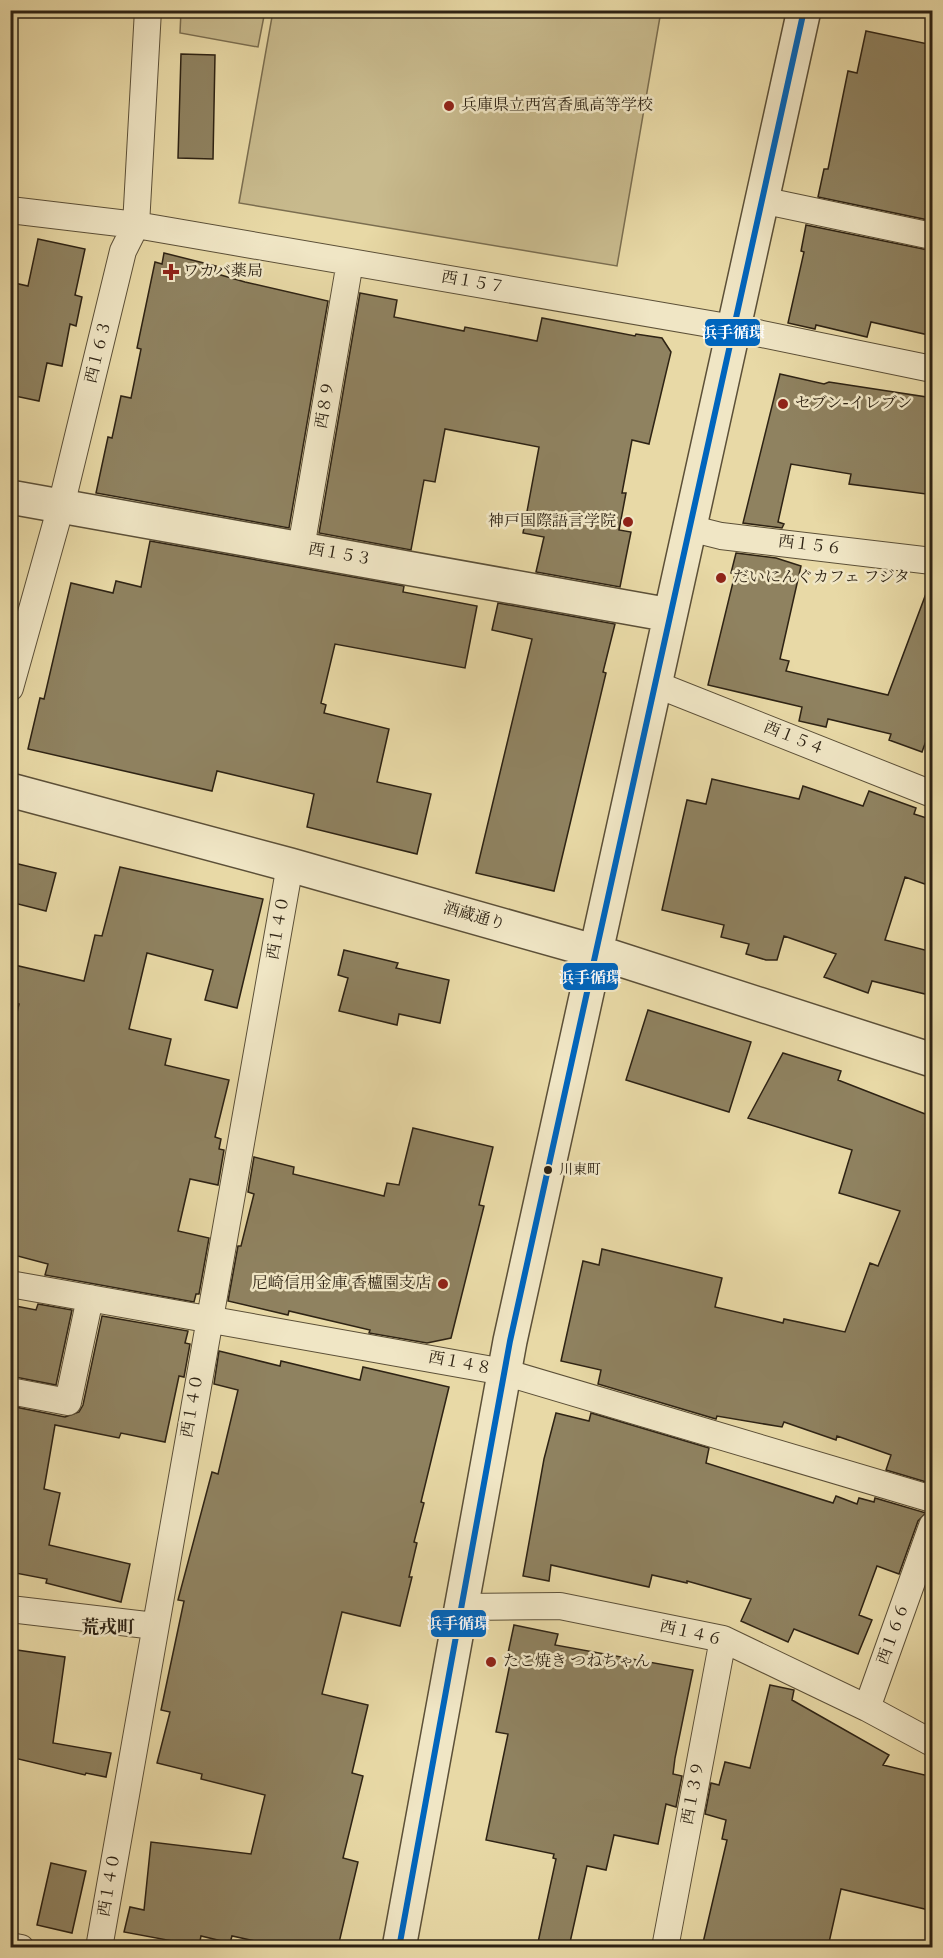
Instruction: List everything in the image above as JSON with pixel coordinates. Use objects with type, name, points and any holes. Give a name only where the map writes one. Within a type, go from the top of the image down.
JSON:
[{"type":"street","name":"西１６３","points":[[10,688],[61,506],[123,251],[136,225],[148,10]]},
{"type":"street","points":[[399,1947],[504,1372],[804,10]]},
{"type":"street","points":[[761,200],[933,236]]},
{"type":"street","name":"西１５７","points":[[10,210],[136,225],[733,328],[933,369]]},
{"type":"street","name":"西８９","points":[[301,548],[350,262]]},
{"type":"street","name":"西１５３","points":[[10,497],[670,615]]},
{"type":"street","name":"西１５６","points":[[689,528],[721,536],[933,561]]},
{"type":"street","name":"西１５４","points":[[655,684],[933,794]]},
{"type":"street","name":"酒蔵通り","points":[[10,790],[291,865],[597,952],[933,1060]]},
{"type":"street","name":"西１４０","points":[[99,1947],[208,1320],[291,865]]},
{"type":"street","name":"西１４８","points":[[10,1284],[504,1372],[933,1499]]},
{"type":"street","points":[[10,1391],[68,1402],[90,1298]]},
{"type":"street","name":"西１６６","points":[[867,1708],[933,1526]]},
{"type":"street","name":"西１４６","points":[[462,1607],[560,1606],[723,1639],[867,1708],[933,1743]]},
{"type":"street","points":[[10,1609],[155,1626]]},
{"type":"street","name":"西１３９","points":[[665,1947],[723,1639]]},
{"type":"street","points":[[10,1946],[21,1947]]},
{"type":"shaded area","points":[[181,11],[265,11],[258,47],[180,33]]},
{"type":"shaded area","name":"兵庫県立西宮香風高等学校","points":[[273,11],[661,11],[617,266],[239,203]]},
{"type":"building","points":[[866,31],[933,45],[933,221],[818,197],[824,169],[828,169],[848,71],[857,73]]},
{"type":"building","points":[[181,54],[215,55],[213,159],[178,158]]},
{"type":"building","points":[[806,225],[933,251],[933,336],[871,322],[867,337],[816,325],[815,329],[788,323],[804,252],[801,251]]},
{"type":"building","points":[[38,239],[85,249],[75,295],[82,297],[76,326],[70,324],[62,366],[47,363],[39,401],[10,395],[10,282],[28,286]]},
{"type":"building","points":[[164,253],[216,266],[214,273],[328,301],[289,528],[96,493],[108,437],[112,438],[121,396],[131,398],[141,349],[137,348],[155,262],[162,264]]},
{"type":"building","points":[[360,293],[397,300],[394,317],[464,331],[465,327],[537,341],[542,318],[635,336],[636,334],[662,338],[671,352],[649,444],[632,440],[622,493],[626,493],[619,530],[631,532],[620,587],[536,572],[544,537],[523,533],[539,447],[445,429],[435,482],[424,480],[411,550],[319,533]]},
{"type":"building","points":[[780,374],[824,384],[829,382],[933,398],[933,473],[929,472],[926,494],[849,484],[851,474],[791,464],[778,522],[784,524],[782,528],[743,523]]},
{"type":"building","points":[[150,541],[404,586],[403,592],[477,606],[465,668],[335,644],[321,703],[326,705],[324,713],[389,729],[377,782],[431,794],[417,854],[307,827],[314,794],[217,771],[212,791],[28,749],[40,698],[44,699],[71,583],[113,593],[116,581],[141,587]]},
{"type":"building","points":[[736,553],[776,558],[801,566],[780,659],[789,661],[786,671],[888,695],[930,583],[933,584],[933,743],[926,741],[922,752],[889,740],[891,734],[828,719],[826,727],[799,721],[802,707],[708,685],[735,574],[731,573]]},
{"type":"building","points":[[498,603],[615,624],[603,672],[606,673],[554,891],[476,873],[532,639],[492,630]]},
{"type":"building","points":[[712,779],[799,799],[803,786],[863,806],[869,791],[916,808],[914,814],[933,820],[933,887],[905,877],[885,940],[933,952],[933,996],[872,981],[868,993],[824,977],[836,954],[784,936],[777,960],[766,960],[746,954],[749,944],[721,937],[724,925],[662,910],[687,800],[706,804]]},
{"type":"building","points":[[10,862],[56,873],[46,911],[10,902]]},
{"type":"building","points":[[120,867],[263,899],[237,1008],[205,1000],[213,970],[147,953],[129,1029],[171,1039],[165,1065],[229,1080],[215,1137],[221,1139],[219,1149],[224,1150],[218,1185],[190,1179],[178,1231],[209,1238],[199,1294],[196,1294],[194,1302],[45,1275],[48,1264],[10,1254],[10,1043],[19,1004],[10,1001],[10,964],[84,981],[95,935],[102,936]]},
{"type":"building","points":[[344,950],[398,963],[396,968],[449,980],[440,1023],[399,1014],[397,1025],[339,1011],[348,978],[338,975]]},
{"type":"building","points":[[648,1010],[751,1042],[729,1112],[626,1080]]},
{"type":"building","points":[[783,1053],[841,1071],[838,1080],[933,1117],[933,1484],[886,1470],[891,1455],[837,1436],[836,1440],[784,1422],[782,1427],[717,1416],[716,1419],[598,1384],[601,1370],[561,1361],[583,1261],[599,1265],[602,1249],[722,1278],[715,1307],[783,1323],[784,1319],[845,1332],[870,1263],[878,1266],[900,1211],[839,1193],[852,1150],[748,1118]]},
{"type":"building","points":[[413,1128],[493,1147],[479,1205],[484,1206],[451,1338],[427,1343],[369,1333],[370,1330],[289,1311],[288,1315],[228,1301],[238,1246],[241,1246],[254,1194],[248,1192],[254,1157],[294,1167],[293,1174],[384,1196],[387,1183],[399,1185]]},
{"type":"building","points":[[38,1304],[72,1310],[56,1385],[10,1376],[10,1305],[36,1310]]},
{"type":"building","points":[[102,1316],[188,1331],[185,1343],[190,1344],[184,1377],[179,1376],[165,1442],[121,1433],[119,1438],[55,1425],[44,1489],[60,1493],[49,1545],[130,1564],[121,1602],[46,1583],[47,1579],[10,1572],[10,1406],[65,1417],[79,1412],[83,1405]]},
{"type":"building","points":[[219,1351],[280,1366],[281,1361],[360,1380],[363,1367],[449,1387],[421,1502],[424,1503],[414,1542],[417,1543],[409,1577],[412,1577],[400,1626],[342,1612],[322,1694],[368,1705],[352,1773],[363,1776],[343,1858],[358,1862],[338,1947],[283,1947],[232,1936],[230,1943],[201,1936],[199,1946],[124,1932],[130,1907],[144,1910],[151,1842],[251,1854],[265,1795],[201,1779],[202,1774],[157,1763],[170,1712],[161,1710],[184,1601],[178,1600],[212,1472],[218,1474],[238,1390],[214,1384]]},
{"type":"building","points":[[556,1413],[589,1421],[591,1413],[709,1448],[706,1463],[833,1503],[836,1496],[857,1504],[859,1498],[874,1502],[875,1498],[926,1513],[918,1521],[899,1574],[877,1566],[859,1615],[872,1620],[858,1654],[794,1629],[788,1642],[741,1621],[751,1599],[687,1581],[687,1583],[652,1575],[649,1587],[551,1565],[549,1581],[523,1576],[544,1459]]},
{"type":"building","points":[[514,1625],[558,1634],[555,1645],[693,1670],[673,1774],[682,1776],[676,1807],[666,1804],[658,1844],[614,1835],[606,1870],[587,1866],[569,1947],[537,1947],[556,1859],[553,1858],[554,1854],[486,1840],[508,1734],[496,1732],[512,1654],[508,1653]]},
{"type":"building","points":[[10,1649],[65,1657],[53,1743],[111,1753],[106,1777],[86,1773],[85,1775],[10,1757]]},
{"type":"building","points":[[770,1685],[794,1690],[792,1700],[889,1755],[883,1765],[933,1777],[933,1911],[841,1889],[828,1947],[702,1947],[727,1840],[722,1839],[726,1820],[705,1814],[711,1783],[719,1785],[725,1762],[750,1768]]},
{"type":"building","points":[[51,1863],[86,1871],[72,1933],[37,1925]]},
{"type":"transit line","name":"浜手循環","points":[[399,1948],[510,1341],[804,10]]},
{"type":"place","name":"兵庫県立西宮香風高等学校","points":[[449,106]]},
{"type":"place","name":"ワカバ薬局","points":[[171,272]]},
{"type":"place","name":"セブン-イレブン","points":[[783,404]]},
{"type":"place","name":"神戸国際語言学院","points":[[628,522]]},
{"type":"place","name":"だいにんぐカフェ フジタ","points":[[721,578]]},
{"type":"place","name":"川東町","points":[[548,1170]]},
{"type":"place","name":"尼崎信用金庫 香櫨園支店","points":[[443,1284]]},
{"type":"place","name":"たこ焼き つねちゃん","points":[[491,1662]]},
{"type":"district","name":"荒戎町","points":[[108,1628]]}]
